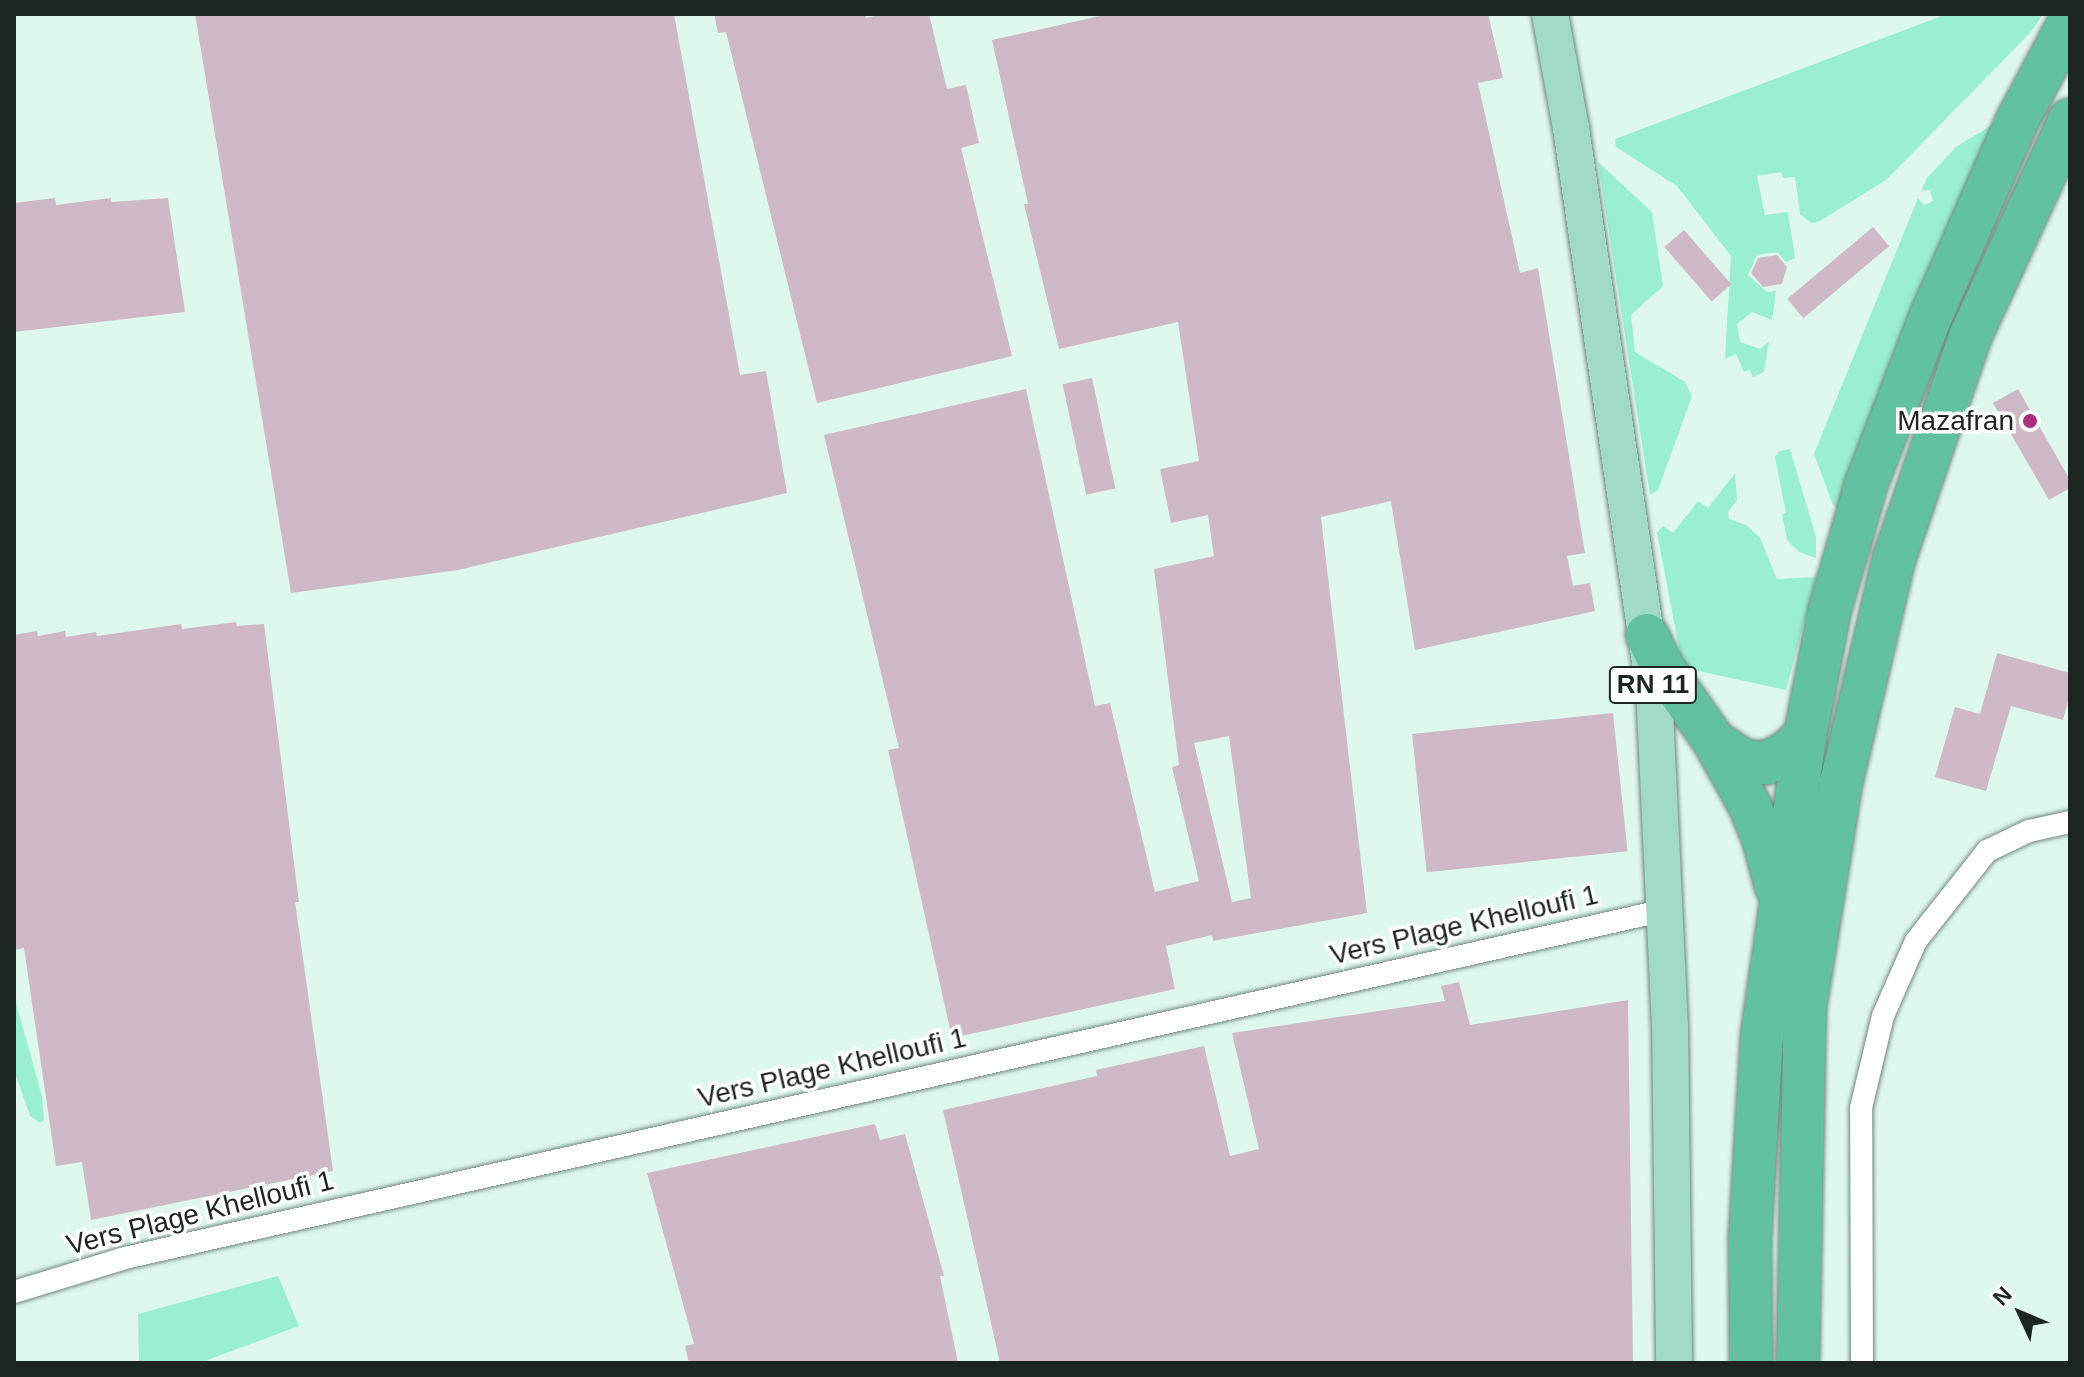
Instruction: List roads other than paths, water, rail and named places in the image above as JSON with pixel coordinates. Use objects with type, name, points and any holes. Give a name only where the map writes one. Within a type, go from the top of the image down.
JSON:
[{"type":"highway","points":[[1751,1363],[1750,1238],[1762,1036],[1779,898],[1805,736],[1830,609],[1866,485],[1937,302],[2018,119],[2070,21]]},
{"type":"highway","points":[[1798,1363],[1805,1007],[1841,783],[1894,559],[1970,337],[2070,120]]},
{"type":"highway","points":[[1647,635],[1663,668],[1714,741],[1758,823],[1779,898]]},
{"type":"highway","points":[[1714,741],[1744,761],[1766,763],[1786,753],[1805,736]]},
{"type":"main road","name":"RN 11","points":[[1550,14],[1571,128],[1647,635],[1658,739],[1666,910],[1674,1363]]},
{"type":"street","points":[[1862,1363],[1861,1108],[1883,1016],[1916,941],[1987,851],[2029,831],[2070,822]]},
{"type":"street","name":"Vers Plage Khelloufi 1","points":[[14,1292],[125,1258],[1666,910]]},
{"type":"place","name":"Mazafran","points":[[2030,421]]}]
